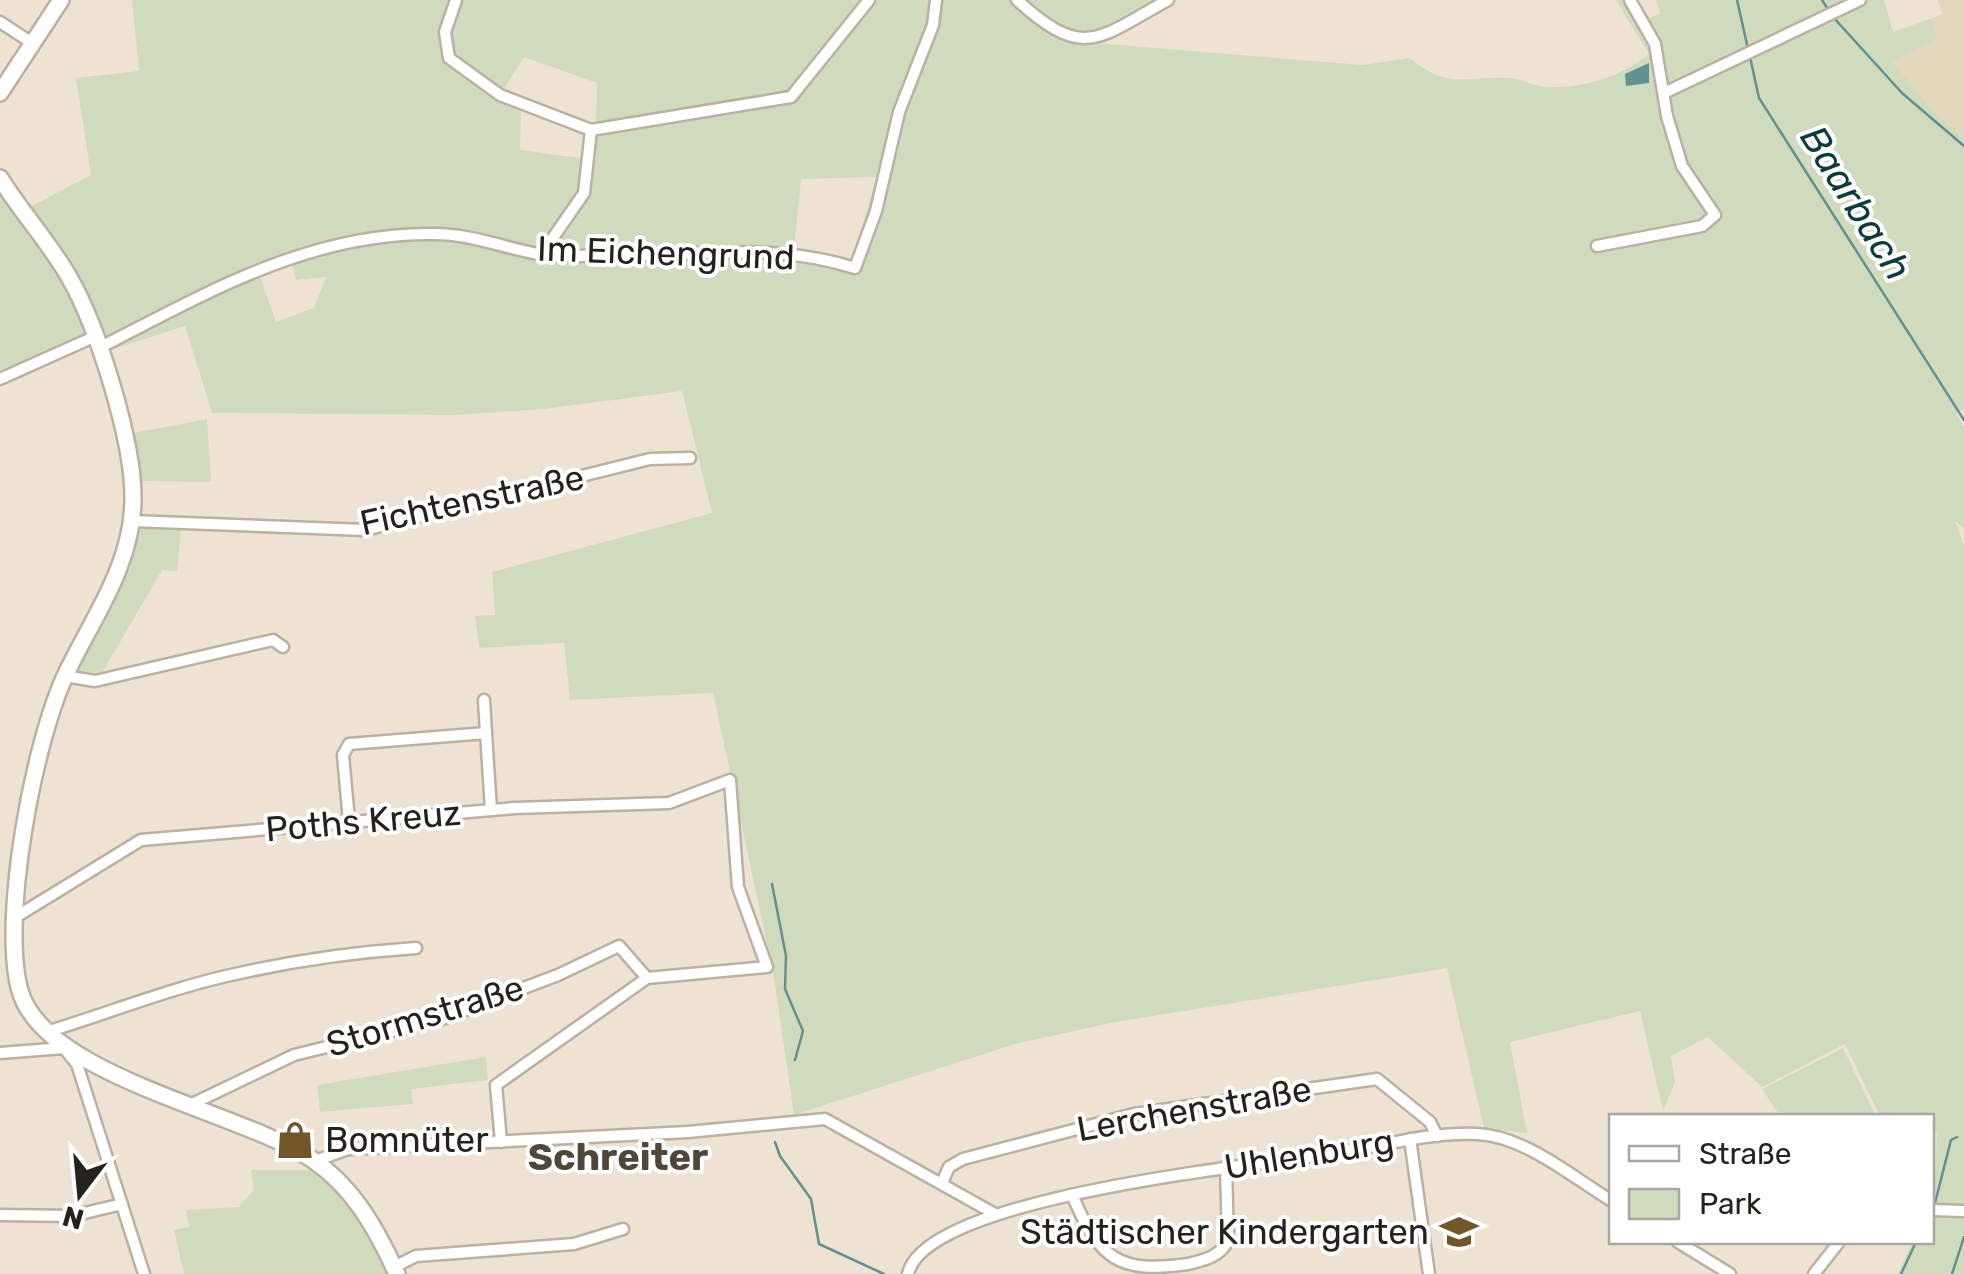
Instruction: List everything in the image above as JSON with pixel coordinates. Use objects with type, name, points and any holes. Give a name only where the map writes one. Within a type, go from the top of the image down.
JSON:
[{"type":"street","points":[[0,93],[61,0]]},
{"type":"street","points":[[456,0],[445,32],[449,58],[500,95],[592,130],[791,96],[869,0]]},
{"type":"street","name":"Im Eichengrund","points":[[0,379],[98,342],[264,266],[323,245],[384,235],[475,236],[541,255],[647,255],[694,250],[782,252],[855,268],[876,212],[899,112],[933,25],[936,0]]},
{"type":"street","points":[[1018,0],[1054,33],[1084,39],[1108,33],[1168,0]]},
{"type":"street","points":[[1598,246],[1702,226],[1715,215],[1682,166],[1655,44],[1630,0]]},
{"type":"street","points":[[1664,93],[1860,0]]},
{"type":"street","points":[[0,22],[32,43]]},
{"type":"street","points":[[541,255],[584,193],[592,130]]},
{"type":"street","points":[[0,178],[68,276],[98,342],[128,458],[132,521],[116,578],[64,676],[44,732],[14,918],[20,994],[46,1032],[76,1064],[144,1274]]},
{"type":"street","name":"Fichtenstraße","points":[[132,521],[365,530],[650,460],[690,458]]},
{"type":"street","points":[[64,676],[94,681],[272,640],[283,647]]},
{"type":"street","points":[[484,700],[491,810]]},
{"type":"street","points":[[348,821],[343,755],[349,744],[486,733]]},
{"type":"street","name":"Poths Kreuz","points":[[14,918],[141,840],[491,810],[669,803],[730,780],[738,887],[767,968],[647,978]]},
{"type":"street","name":"Stormstraße","points":[[192,1104],[294,1055],[442,1019],[558,975],[619,946],[647,978]]},
{"type":"street","points":[[46,1032],[237,973],[338,960],[359,952],[416,948]]},
{"type":"street","points":[[501,1142],[496,1085],[647,978]]},
{"type":"street","points":[[0,1052],[64,1048],[314,1161],[356,1199],[396,1271],[416,1256],[574,1244],[623,1229]]},
{"type":"street","name":"Lerchenstraße","points":[[942,1183],[949,1167],[963,1158],[1134,1114],[1377,1079],[1430,1122],[1437,1136]]},
{"type":"street","points":[[314,1161],[348,1149],[688,1132],[825,1119],[995,1214]]},
{"type":"street","name":"Uhlenburg","points":[[908,1274],[910,1264],[939,1242],[995,1214],[1134,1182],[1410,1138],[1476,1134],[1519,1145],[1609,1199]]},
{"type":"street","points":[[1410,1138],[1429,1274]]},
{"type":"street","points":[[1073,1198],[1092,1241],[1111,1259],[1134,1270],[1156,1271],[1207,1260],[1223,1251],[1228,1241],[1226,1166]]},
{"type":"street","points":[[0,1214],[72,1216],[122,1204]]},
{"type":"street","points":[[1934,1210],[1964,1211]]},
{"type":"street","points":[[1681,1244],[1730,1274]]},
{"type":"street","points":[[1814,1274],[1837,1244]]},
{"type":"shaded area","points":[[1938,0],[1964,0],[1964,139],[1934,111],[1893,62],[1938,39],[1932,18],[1942,14]]},
{"type":"green space","points":[[132,0],[1163,0],[1112,26],[1086,32],[1055,30],[1054,35],[1082,42],[1363,65],[1410,58],[1446,78],[1511,78],[1554,87],[1598,80],[1649,54],[1616,0],[1625,0],[1646,20],[1660,13],[1656,0],[1884,0],[1893,32],[1932,18],[1938,39],[1893,62],[1934,111],[1964,139],[1964,409],[1956,413],[1964,427],[1964,528],[1955,521],[1964,545],[1964,1274],[1898,1274],[1911,1244],[1934,1244],[1934,1114],[1879,1114],[1845,1044],[1762,1087],[1708,1037],[1671,1056],[1675,1082],[1663,1111],[1640,1011],[1510,1042],[1527,1133],[1484,1128],[1447,968],[1111,1023],[1015,1044],[794,1115],[773,971],[713,693],[570,700],[564,643],[479,648],[475,616],[495,615],[492,572],[712,513],[682,391],[544,409],[456,415],[212,413],[185,326],[107,351],[96,333],[0,370],[0,187],[26,209],[91,175],[76,78],[139,71]],"holes":[[[524,57],[597,83],[595,160],[520,150],[521,110],[497,100]],[[877,177],[849,270],[793,261],[801,179]],[[289,254],[296,280],[326,277],[314,308],[276,322],[256,265]]]},
{"type":"green space","points":[[207,419],[211,482],[137,481],[128,434]]},
{"type":"green space","points":[[137,526],[181,529],[177,571],[162,570],[102,673],[74,672]]},
{"type":"green space","points":[[1843,1048],[1875,1114],[1779,1114],[1762,1089]]},
{"type":"green space","points":[[486,1057],[488,1080],[411,1089],[413,1104],[320,1112],[317,1085]]},
{"type":"green space","points":[[251,1170],[313,1170],[353,1210],[388,1274],[184,1274],[174,1230],[189,1227],[186,1210],[239,1207],[254,1190]]},
{"type":"water","points":[[1649,63],[1649,83],[1626,86],[1625,74]]},
{"type":"waterway","name":"Baarbach","points":[[1737,0],[1748,49]]},
{"type":"waterway","points":[[1822,0],[1829,11]]},
{"type":"waterway","points":[[1834,18],[1902,93],[1964,146]]},
{"type":"waterway","name":"Baarbach","points":[[1750,57],[1759,98],[1964,420]]},
{"type":"waterway","points":[[772,884],[786,956],[785,989],[803,1031],[795,1060]]},
{"type":"waterway","points":[[1935,1203],[1951,1140],[1957,1137]]},
{"type":"waterway","points":[[775,1142],[780,1156],[811,1199],[819,1244],[884,1274]]},
{"type":"waterway","name":"Baarbach","points":[[1952,1274],[1964,1237]]},
{"type":"waterway","points":[[1901,1274],[1915,1244]]},
{"type":"place","name":"Bomnüter","points":[[295,1140]]},
{"type":"place","name":"Städtischer Kindergarten","points":[[1459,1232]]},
{"type":"district","name":"Schreiter","points":[[618,1157]]}]
